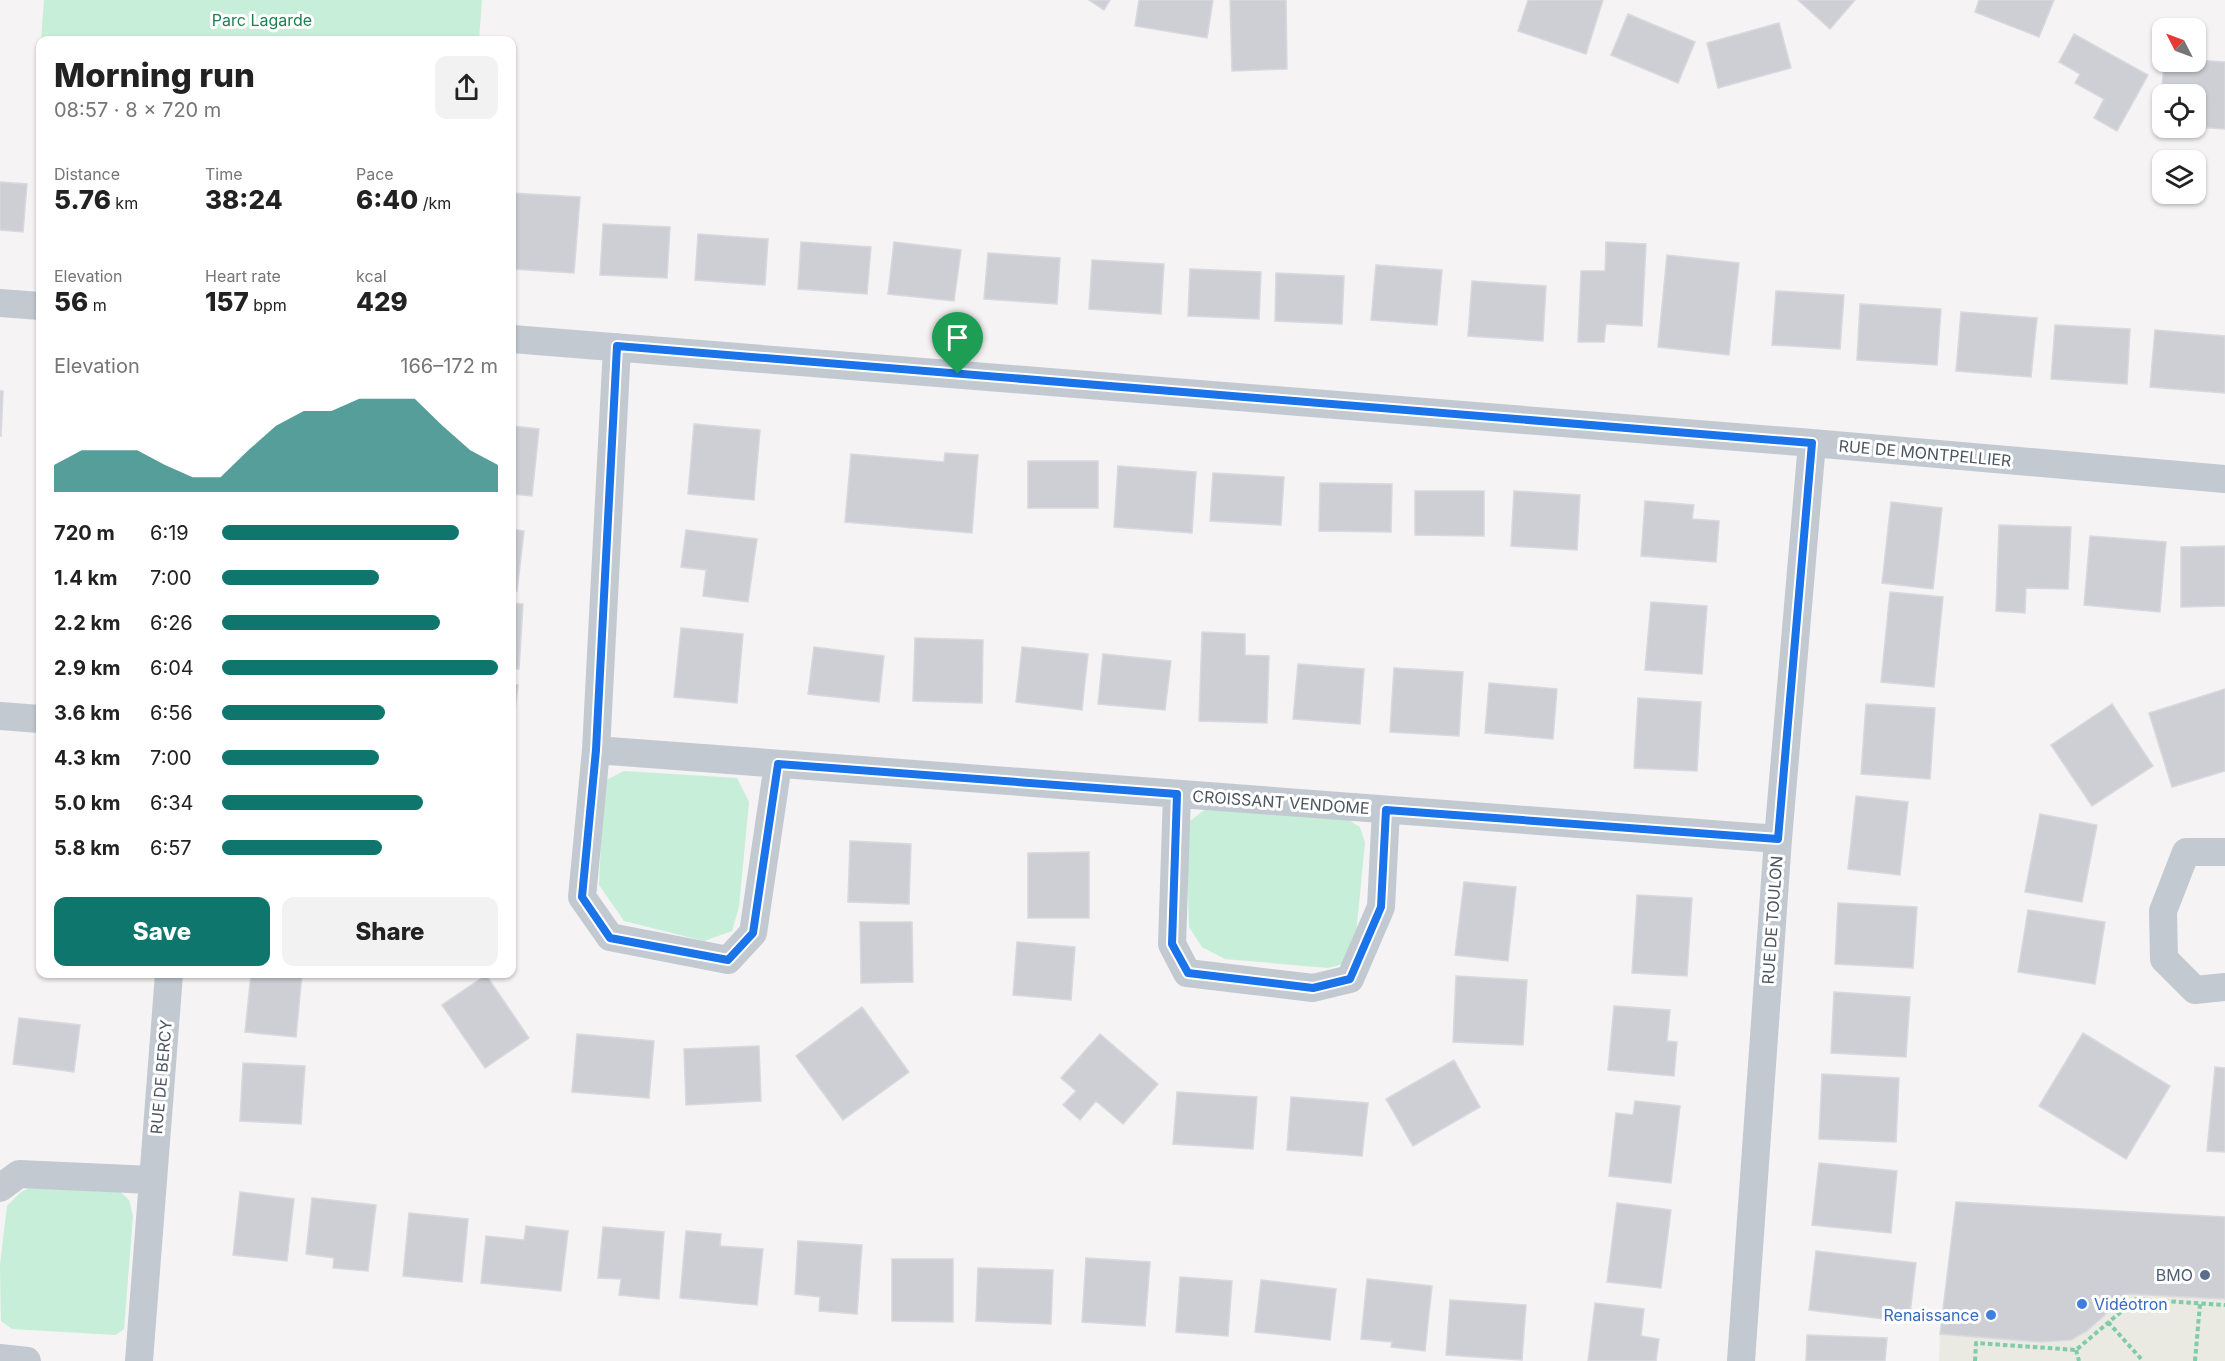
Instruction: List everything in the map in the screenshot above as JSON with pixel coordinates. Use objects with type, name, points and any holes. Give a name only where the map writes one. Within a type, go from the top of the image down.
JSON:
[{"type":"street","points":[[0,303],[36,306]]},
{"type":"street","name":"RUE DE MONTPELLIER","points":[[516,339],[1812,443],[2225,479]]},
{"type":"street","points":[[617,346],[596,750],[582,897],[610,938],[728,960],[753,933],[778,764]]},
{"type":"street","name":"RUE DE TOULON","points":[[1741,1361],[1778,839],[1812,443]]},
{"type":"street","points":[[0,716],[36,719]]},
{"type":"street","name":"CROISSANT VENDOME","points":[[596,750],[1778,839]]},
{"type":"street","name":"CROISSANT VENDOME","points":[[1177,794],[1172,944],[1188,973],[1313,988],[1350,979],[1381,907],[1386,810]]},
{"type":"street","points":[[2225,852],[2186,852],[2163,911],[2164,959],[2195,990],[2225,987]]},
{"type":"street","name":"RUE DE BERCY","points":[[139,1361],[169,978]]},
{"type":"street","points":[[0,1188],[19,1173],[152,1180]]},
{"type":"street","points":[[0,1358],[27,1361]]},
{"type":"path","points":[[1975,1361],[1976,1343],[2076,1350],[2136,1299],[2225,1305]]},
{"type":"path","points":[[2195,1361],[2200,1304]]},
{"type":"path","points":[[2108,1322],[2143,1361]]},
{"type":"path","points":[[2076,1350],[2079,1361]]},
{"type":"shaded area","points":[[1956,1202],[2225,1217],[2225,1361],[1939,1361],[1940,1334]]},
{"type":"green space","name":"Parc Lagarde","points":[[44,0],[482,0],[479,36],[41,36]]},
{"type":"green space","points":[[624,771],[737,778],[749,802],[739,907],[732,931],[704,941],[624,921],[599,885],[604,781]]},
{"type":"green space","points":[[1207,808],[1347,819],[1360,827],[1365,843],[1356,934],[1343,964],[1328,968],[1225,959],[1202,947],[1189,927],[1186,824]]},
{"type":"green space","points":[[36,1185],[117,1189],[129,1200],[133,1216],[124,1329],[116,1335],[12,1329],[1,1321],[0,1265],[7,1206],[21,1192]]},
{"type":"building","points":[[1089,0],[1110,0],[1104,10]]},
{"type":"building","points":[[1139,0],[1213,0],[1207,38],[1135,26]]},
{"type":"building","points":[[1230,0],[1286,0],[1287,69],[1232,71]]},
{"type":"building","points":[[1528,0],[1603,0],[1586,54],[1518,31]]},
{"type":"building","points":[[1798,0],[1855,0],[1830,29]]},
{"type":"building","points":[[1979,0],[2054,0],[2039,37],[1975,12]]},
{"type":"building","points":[[1628,14],[1695,42],[1678,83],[1611,55]]},
{"type":"building","points":[[1779,23],[1791,68],[1718,88],[1707,43]]},
{"type":"building","points":[[2074,34],[2148,75],[2117,131],[2094,118],[2104,99],[2075,83],[2080,74],[2059,62]]},
{"type":"building","points":[[2206,61],[2225,62],[2225,129],[2206,128],[2206,84],[2162,84],[2163,72],[2206,72]]},
{"type":"building","points":[[0,182],[27,184],[23,232],[0,230]]},
{"type":"building","points":[[516,193],[580,197],[574,273],[516,269]]},
{"type":"building","points":[[603,224],[670,227],[667,278],[600,275]]},
{"type":"building","points":[[698,234],[768,239],[765,285],[695,280]]},
{"type":"building","points":[[801,242],[871,247],[867,294],[798,289]]},
{"type":"building","points":[[894,242],[961,250],[954,301],[888,294]]},
{"type":"building","points":[[1606,242],[1646,244],[1642,326],[1606,324],[1604,342],[1578,342],[1581,271],[1605,271]]},
{"type":"building","points":[[988,253],[1060,258],[1057,304],[984,299]]},
{"type":"building","points":[[1667,255],[1739,263],[1729,355],[1658,347]]},
{"type":"building","points":[[1092,260],[1164,264],[1161,314],[1089,309]]},
{"type":"building","points":[[1376,265],[1442,270],[1437,325],[1371,320]]},
{"type":"building","points":[[1190,269],[1261,272],[1259,319],[1188,316]]},
{"type":"building","points":[[1276,273],[1344,276],[1342,324],[1275,321]]},
{"type":"building","points":[[1472,281],[1546,286],[1543,341],[1468,336]]},
{"type":"building","points":[[1776,291],[1844,295],[1840,349],[1772,345]]},
{"type":"building","points":[[1860,304],[1941,309],[1937,365],[1857,360]]},
{"type":"building","points":[[1961,312],[2037,318],[2031,377],[1956,371]]},
{"type":"building","points":[[2055,325],[2130,329],[2127,384],[2051,379]]},
{"type":"building","points":[[2155,330],[2225,336],[2225,393],[2150,387]]},
{"type":"building","points":[[0,391],[3,391],[1,436],[0,436]]},
{"type":"building","points":[[694,424],[760,430],[754,500],[688,494]]},
{"type":"building","points":[[516,426],[539,429],[532,496],[516,494]]},
{"type":"building","points":[[945,453],[978,455],[972,533],[845,522],[851,454],[944,462]]},
{"type":"building","points":[[1028,461],[1098,461],[1098,508],[1028,508]]},
{"type":"building","points":[[1118,466],[1196,472],[1192,533],[1114,527]]},
{"type":"building","points":[[1213,473],[1284,477],[1281,525],[1210,521]]},
{"type":"building","points":[[1320,483],[1392,484],[1391,532],[1319,531]]},
{"type":"building","points":[[1415,491],[1484,491],[1484,536],[1415,535]]},
{"type":"building","points":[[1514,491],[1580,495],[1577,550],[1511,546]]},
{"type":"building","points":[[1645,501],[1694,505],[1692,519],[1719,521],[1716,562],[1641,556]]},
{"type":"building","points":[[1891,502],[1942,508],[1933,589],[1882,583]]},
{"type":"building","points":[[1999,525],[2071,527],[2068,589],[2026,588],[2025,613],[1996,611]]},
{"type":"building","points":[[516,530],[524,531],[516,591]]},
{"type":"building","points":[[686,530],[757,539],[748,602],[703,596],[706,570],[681,567]]},
{"type":"building","points":[[2090,536],[2166,542],[2160,612],[2084,605]]},
{"type":"building","points":[[2225,546],[2225,606],[2181,607],[2181,547]]},
{"type":"building","points":[[1890,592],[1943,597],[1934,687],[1881,682]]},
{"type":"building","points":[[1651,602],[1707,606],[1702,674],[1645,670]]},
{"type":"building","points":[[516,603],[523,604],[519,669],[516,669]]},
{"type":"building","points":[[681,628],[743,634],[737,703],[674,697]]},
{"type":"building","points":[[1202,632],[1245,634],[1245,655],[1269,656],[1267,723],[1199,721]]},
{"type":"building","points":[[915,638],[983,640],[982,703],[913,701]]},
{"type":"building","points":[[814,647],[884,656],[879,702],[808,694]]},
{"type":"building","points":[[1022,647],[1088,654],[1082,710],[1016,702]]},
{"type":"building","points":[[1103,654],[1171,661],[1165,710],[1098,704]]},
{"type":"building","points":[[1298,664],[1364,669],[1360,724],[1293,719]]},
{"type":"building","points":[[1394,668],[1463,672],[1459,736],[1390,732]]},
{"type":"building","points":[[1489,683],[1557,689],[1553,739],[1485,733]]},
{"type":"building","points":[[2225,689],[2225,771],[2172,787],[2149,713]]},
{"type":"building","points":[[1638,698],[1701,702],[1697,771],[1634,768]]},
{"type":"building","points":[[1866,704],[1935,708],[1930,779],[1861,774]]},
{"type":"building","points":[[2112,704],[2153,766],[2092,806],[2051,745]]},
{"type":"building","points":[[1856,796],[1908,802],[1900,875],[1848,869]]},
{"type":"building","points":[[2040,814],[2097,825],[2082,902],[2025,892]]},
{"type":"building","points":[[850,841],[911,844],[909,904],[848,902]]},
{"type":"building","points":[[1089,852],[1089,918],[1028,918],[1028,853]]},
{"type":"building","points":[[1464,882],[1516,887],[1508,961],[1455,955]]},
{"type":"building","points":[[1637,895],[1692,898],[1687,976],[1632,973]]},
{"type":"building","points":[[1838,903],[1917,907],[1913,968],[1835,964]]},
{"type":"building","points":[[2028,910],[2105,922],[2095,984],[2018,972]]},
{"type":"building","points":[[860,922],[912,922],[913,982],[861,983]]},
{"type":"building","points":[[1017,942],[1075,947],[1071,1000],[1013,995]]},
{"type":"building","points":[[1456,976],[1527,980],[1523,1045],[1453,1042]]},
{"type":"building","points":[[251,978],[302,978],[296,1037],[245,1032]]},
{"type":"building","points":[[482,978],[488,978],[529,1038],[485,1068],[442,1005]]},
{"type":"building","points":[[1834,992],[1910,997],[1906,1057],[1831,1053]]},
{"type":"building","points":[[1614,1006],[1670,1010],[1667,1041],[1677,1042],[1674,1076],[1608,1070]]},
{"type":"building","points":[[862,1007],[909,1072],[843,1120],[796,1056]]},
{"type":"building","points":[[19,1018],[80,1025],[74,1072],[13,1064]]},
{"type":"building","points":[[2083,1033],[2170,1086],[2126,1159],[2039,1106]]},
{"type":"building","points":[[577,1034],[654,1041],[649,1098],[572,1092]]},
{"type":"building","points":[[1100,1034],[1158,1084],[1123,1124],[1096,1101],[1080,1120],[1063,1105],[1076,1091],[1061,1078]]},
{"type":"building","points":[[759,1046],[761,1101],[686,1105],[684,1049]]},
{"type":"building","points":[[1454,1060],[1480,1107],[1413,1146],[1386,1099]]},
{"type":"building","points":[[243,1063],[305,1066],[301,1124],[240,1121]]},
{"type":"building","points":[[2215,1067],[2225,1068],[2225,1152],[2207,1151]]},
{"type":"building","points":[[1822,1074],[1899,1078],[1896,1142],[1819,1139]]},
{"type":"building","points":[[1177,1092],[1257,1097],[1253,1149],[1173,1144]]},
{"type":"building","points":[[1291,1097],[1368,1103],[1362,1156],[1287,1150]]},
{"type":"building","points":[[1635,1101],[1680,1106],[1671,1183],[1609,1176],[1616,1113],[1633,1115]]},
{"type":"building","points":[[1819,1163],[1897,1171],[1891,1233],[1812,1225]]},
{"type":"building","points":[[240,1192],[294,1199],[287,1261],[233,1255]]},
{"type":"building","points":[[312,1198],[376,1205],[368,1271],[333,1268],[334,1258],[306,1254]]},
{"type":"building","points":[[1956,1202],[2225,1217],[2225,1299],[2128,1294],[2087,1331],[2071,1340],[2040,1342],[1940,1334]]},
{"type":"building","points":[[1617,1203],[1671,1210],[1661,1288],[1607,1282]]},
{"type":"building","points":[[409,1213],[468,1219],[462,1282],[403,1276]]},
{"type":"building","points":[[526,1226],[568,1231],[561,1291],[481,1283],[486,1236],[524,1240]]},
{"type":"building","points":[[603,1227],[664,1232],[659,1299],[619,1295],[621,1279],[598,1278]]},
{"type":"building","points":[[686,1231],[721,1234],[720,1246],[763,1249],[757,1305],[680,1298]]},
{"type":"building","points":[[798,1241],[862,1245],[857,1314],[819,1311],[820,1297],[795,1294]]},
{"type":"building","points":[[1816,1251],[1916,1263],[1909,1322],[1809,1310]]},
{"type":"building","points":[[1086,1258],[1150,1262],[1145,1326],[1082,1322]]},
{"type":"building","points":[[892,1259],[953,1259],[953,1322],[892,1321]]},
{"type":"building","points":[[978,1268],[1053,1270],[1051,1324],[976,1321]]},
{"type":"building","points":[[1180,1277],[1232,1281],[1228,1336],[1176,1332]]},
{"type":"building","points":[[1367,1279],[1432,1286],[1425,1351],[1391,1347],[1392,1342],[1361,1339]]},
{"type":"building","points":[[1261,1280],[1336,1289],[1330,1340],[1255,1332]]},
{"type":"building","points":[[1450,1300],[1526,1305],[1522,1360],[1446,1355]]},
{"type":"building","points":[[1595,1303],[1644,1309],[1641,1336],[1659,1339],[1656,1361],[1588,1361]]},
{"type":"building","points":[[1807,1335],[1887,1338],[1885,1361],[1806,1361]]},
{"type":"place","name":"BMO","points":[[2205,1275]]},
{"type":"place","name":"Vidéotron","points":[[2082,1304]]},
{"type":"place","name":"Renaissance","points":[[1991,1315]]},
{"type":"route","points":[[617,346],[958,374],[1812,443],[1778,839],[1386,810],[1381,907],[1350,979],[1313,988],[1188,973],[1172,944],[1177,794],[778,764],[753,933],[728,960],[610,938],[582,897],[596,750],[617,346]]}]
